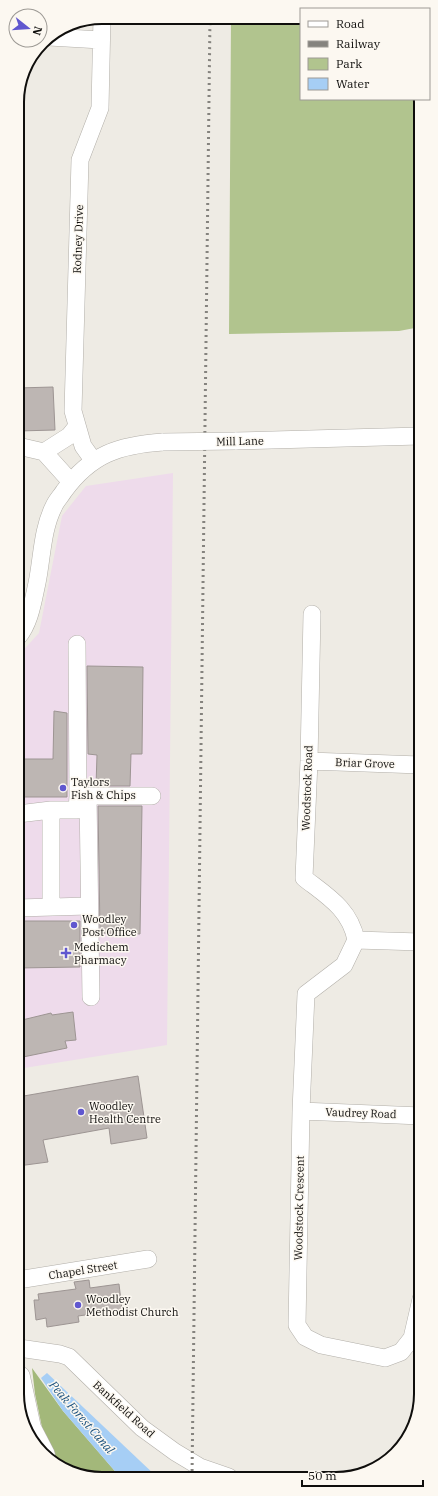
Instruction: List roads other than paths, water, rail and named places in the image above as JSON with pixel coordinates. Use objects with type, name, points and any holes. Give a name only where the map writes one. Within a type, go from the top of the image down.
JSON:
[{"type":"main road","points":[[24,1401],[28,1419]]},
{"type":"street","name":"Rodney Drive","points":[[93,460],[83,446],[74,410],[80,160],[100,108],[102,24]]},
{"type":"street","points":[[58,38],[101,40]]},
{"type":"street","points":[[44,452],[69,436],[77,426]]},
{"type":"street","name":"Mill Lane","points":[[24,626],[32,610],[45,533],[53,506],[71,482],[93,460],[120,448],[138,444],[163,442],[414,436]]},
{"type":"street","points":[[24,447],[44,452],[71,482]]},
{"type":"street","name":"Woodstock Road","points":[[312,614],[309,761],[304,878],[338,904],[353,927],[356,940]]},
{"type":"street","points":[[78,644],[91,997]]},
{"type":"street","name":"Briar Grove","points":[[309,761],[414,765]]},
{"type":"street","points":[[83,796],[152,796]]},
{"type":"street","points":[[24,813],[51,810],[77,810],[83,796]]},
{"type":"street","points":[[51,810],[51,907]]},
{"type":"street","points":[[24,908],[88,906]]},
{"type":"street","points":[[356,940],[414,942]]},
{"type":"street","name":"Woodstock Crescent","points":[[356,940],[344,965],[306,994],[301,1111],[298,1325],[305,1337],[321,1345],[385,1358],[401,1352],[412,1338],[414,1329]]},
{"type":"street","name":"Vaudrey Road","points":[[301,1111],[414,1116]]},
{"type":"street","name":"Chapel Street","points":[[24,1279],[148,1260]]},
{"type":"street","name":"Bankfield Road","points":[[24,1349],[60,1354],[69,1357],[131,1418],[175,1452],[200,1467],[214,1472]]},
{"type":"water","name":"Peak Forest Canal","points":[[47,1373],[152,1472],[116,1472],[63,1411],[41,1378]]},
{"type":"railway","points":[[192,1472],[210,24]]},
{"type":"place","name":"Taylors Fish & Chips","points":[[63,788]]},
{"type":"place","name":"Woodley Post Office","points":[[74,925]]},
{"type":"place","name":"Medichem Pharmacy","points":[[66,953]]},
{"type":"place","name":"Woodley Health Centre","points":[[81,1112]]},
{"type":"place","name":"Woodley Methodist Church","points":[[78,1305]]}]
